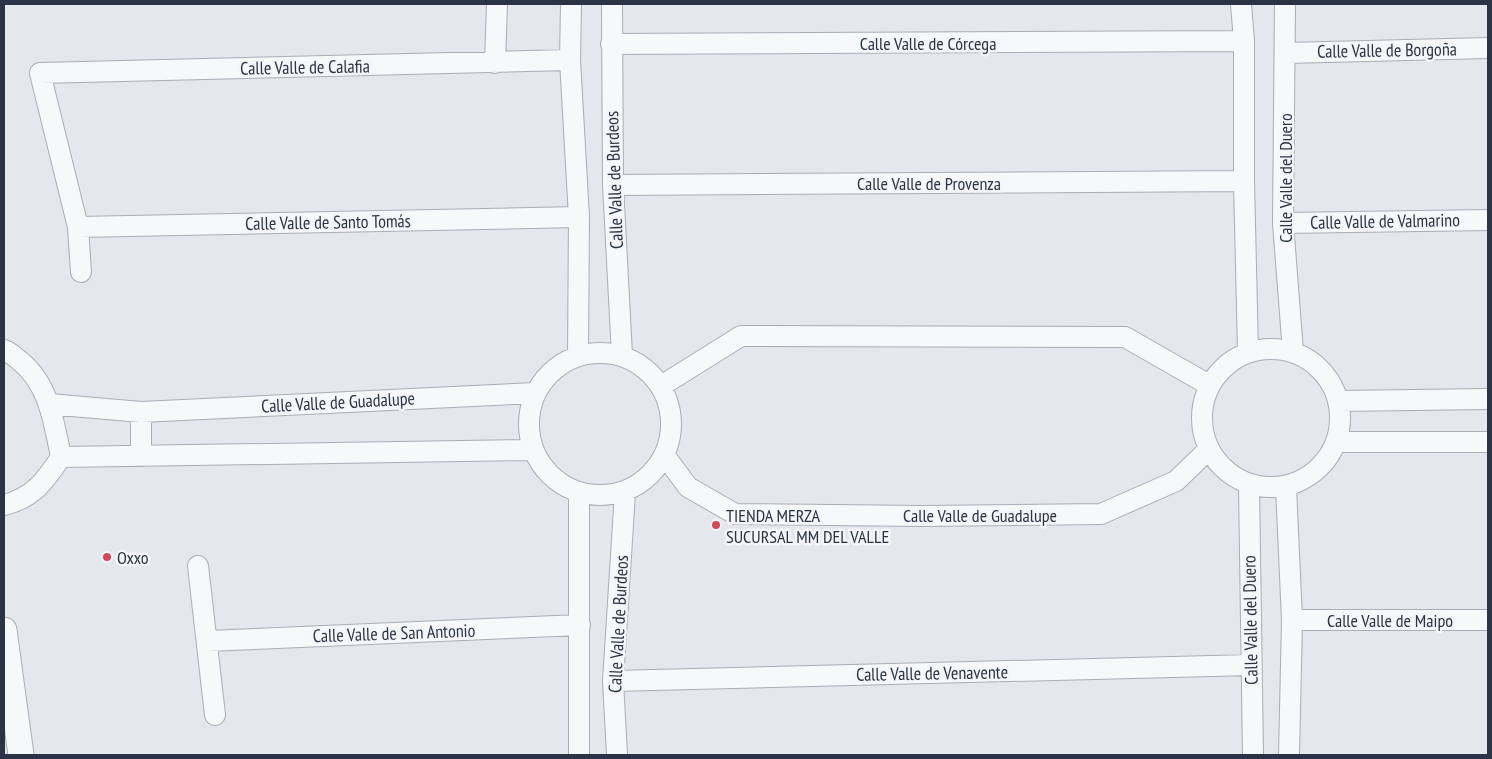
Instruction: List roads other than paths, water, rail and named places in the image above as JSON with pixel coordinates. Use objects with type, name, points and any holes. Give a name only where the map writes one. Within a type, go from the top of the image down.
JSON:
[{"type":"street","points":[[495,63],[497,4]]},
{"type":"street","name":"Calle Valle de Burdeos","points":[[571,4],[570,60],[579,217],[578,355]]},
{"type":"street","name":"Calle Valle de Burdeos","points":[[612,4],[613,185],[622,355]]},
{"type":"street","points":[[1241,4],[1244,42],[1244,181],[1248,352]]},
{"type":"street","name":"Calle Valle del Duero","points":[[1285,4],[1283,222],[1293,352]]},
{"type":"street","name":"Calle Valle de Córcega","points":[[611,44],[1244,42]]},
{"type":"street","name":"Calle Valle de Borgoña","points":[[1286,52],[1488,48]]},
{"type":"street","name":"Calle Valle de Calafia","points":[[78,227],[40,73],[570,60]]},
{"type":"street","name":"Calle Valle de Provenza","points":[[613,185],[1244,181]]},
{"type":"street","name":"Calle Valle de Santo Tomás","points":[[78,227],[579,217]]},
{"type":"street","name":"Calle Valle de Valmarino","points":[[1283,222],[1488,220]]},
{"type":"street","points":[[78,227],[80,272]]},
{"type":"street","points":[[661,386],[741,336],[1125,337],[1209,385]]},
{"type":"street","points":[[1271,348],[1293,352],[1313,363],[1329,380],[1338,400],[1341,422],[1337,442],[1327,460],[1312,475],[1286,486],[1272,489],[1249,485],[1225,471],[1208,450],[1202,429],[1202,406],[1209,385],[1225,365],[1248,352],[1271,348]]},
{"type":"street","points":[[4,350],[29,368],[41,384],[49,404],[61,457],[43,484],[17,502],[4,505]]},
{"type":"street","points":[[600,352],[622,355],[650,373],[661,386],[670,408],[672,433],[665,456],[648,478],[625,492],[604,496],[579,493],[562,486],[545,470],[533,450],[528,421],[535,393],[552,370],[578,355],[600,352]]},
{"type":"street","name":"Calle Valle de Guadalupe","points":[[49,404],[141,412],[535,393]]},
{"type":"street","points":[[1338,400],[1488,399]]},
{"type":"street","points":[[141,412],[141,456]]},
{"type":"street","points":[[1337,442],[1488,442]]},
{"type":"street","points":[[61,457],[533,450]]},
{"type":"street","name":"Calle Valle de Guadalupe","points":[[665,456],[688,487],[735,514],[1101,514],[1176,481],[1208,450]]},
{"type":"street","name":"Calle Valle del Duero","points":[[1249,485],[1253,755]]},
{"type":"street","points":[[1286,486],[1292,620],[1290,755]]},
{"type":"street","name":"Calle Valle de Burdeos","points":[[617,755],[613,681],[625,492]]},
{"type":"street","name":"Calle Valle de Burdeos","points":[[579,493],[580,755]]},
{"type":"street","points":[[198,566],[215,715]]},
{"type":"street","name":"Calle Valle de Maipo","points":[[1292,620],[1488,620]]},
{"type":"street","name":"Calle Valle de San Antonio","points":[[207,640],[580,625]]},
{"type":"street","points":[[4,630],[7,673],[21,755]]},
{"type":"street","name":"Calle Valle de Venavente","points":[[613,681],[1251,666]]},
{"type":"place","name":"TIENDA MERZA SUCURSAL MM DEL VALLE","points":[[716,525]]},
{"type":"place","name":"Oxxo","points":[[107,557]]}]
